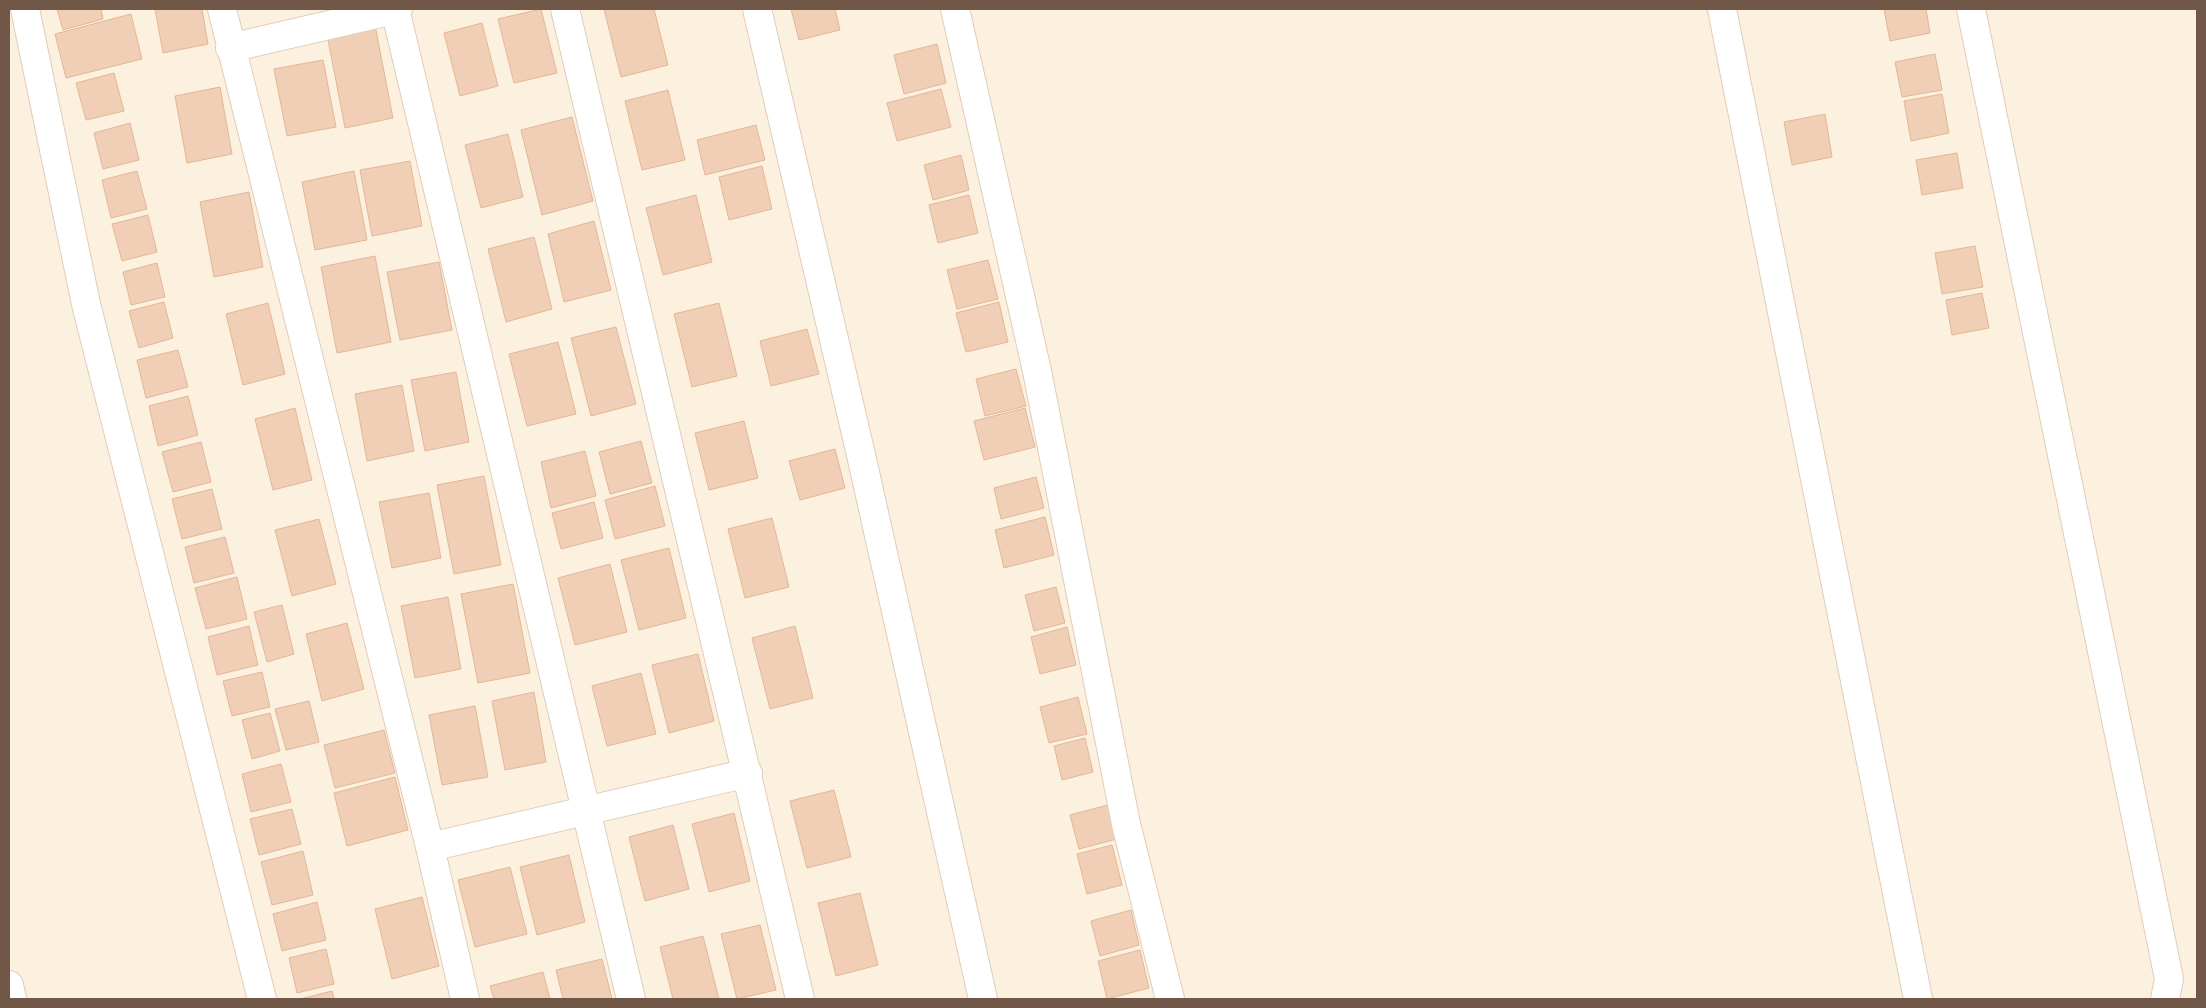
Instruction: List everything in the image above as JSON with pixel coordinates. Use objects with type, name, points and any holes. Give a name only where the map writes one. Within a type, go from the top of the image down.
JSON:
[{"type":"street","points":[[25,9],[86,304],[262,999]]},
{"type":"street","points":[[222,9],[230,48],[430,847],[465,999]]},
{"type":"street","points":[[230,48],[396,9],[585,812],[632,999]]},
{"type":"street","points":[[565,9],[748,773],[800,999]]},
{"type":"street","points":[[757,9],[861,454],[983,999]]},
{"type":"street","points":[[955,9],[1037,371],[1126,824],[1170,999]]},
{"type":"street","points":[[1722,9],[1918,999]]},
{"type":"street","points":[[1971,9],[2169,979],[2165,999]]},
{"type":"street","points":[[430,847],[748,773]]},
{"type":"street","points":[[9,985],[12,999]]},
{"type":"building","points":[[57,9],[101,9],[103,19],[63,30]]},
{"type":"building","points":[[155,9],[202,9],[208,44],[163,53]]},
{"type":"building","points":[[541,9],[557,73],[514,83],[498,19]]},
{"type":"building","points":[[604,9],[654,9],[668,65],[621,77]]},
{"type":"building","points":[[791,9],[835,9],[840,30],[799,40]]},
{"type":"building","points":[[1884,9],[1926,9],[1930,33],[1890,41]]},
{"type":"building","points":[[131,14],[142,59],[66,78],[55,34]]},
{"type":"building","points":[[374,20],[393,118],[345,128],[326,29]]},
{"type":"building","points":[[482,23],[498,86],[460,96],[444,33]]},
{"type":"building","points":[[937,44],[946,83],[904,94],[894,55]]},
{"type":"building","points":[[1935,54],[1942,90],[1902,97],[1895,62]]},
{"type":"building","points":[[323,60],[336,127],[287,136],[274,69]]},
{"type":"building","points":[[114,73],[124,111],[86,120],[76,83]]},
{"type":"building","points":[[220,87],[232,154],[187,163],[175,96]]},
{"type":"building","points":[[941,89],[951,127],[897,141],[887,103]]},
{"type":"building","points":[[668,90],[685,160],[642,170],[625,101]]},
{"type":"building","points":[[1942,94],[1949,133],[1911,141],[1904,101]]},
{"type":"building","points":[[1825,114],[1832,157],[1792,165],[1784,122]]},
{"type":"building","points":[[572,117],[593,201],[542,215],[521,130]]},
{"type":"building","points":[[130,123],[139,160],[103,169],[94,133]]},
{"type":"building","points":[[756,125],[765,160],[705,175],[697,140]]},
{"type":"building","points":[[508,134],[523,197],[481,208],[465,145]]},
{"type":"building","points":[[1957,153],[1963,188],[1922,195],[1916,160]]},
{"type":"building","points":[[961,155],[969,190],[933,200],[924,165]]},
{"type":"building","points":[[410,161],[422,226],[372,236],[360,170]]},
{"type":"building","points":[[762,166],[772,209],[729,220],[719,177]]},
{"type":"building","points":[[137,171],[147,209],[111,218],[102,180]]},
{"type":"building","points":[[354,171],[367,240],[315,250],[302,182]]},
{"type":"building","points":[[249,192],[263,267],[214,277],[200,202]]},
{"type":"building","points":[[696,195],[712,262],[663,275],[646,208]]},
{"type":"building","points":[[969,195],[978,233],[938,243],[929,205]]},
{"type":"building","points":[[148,215],[157,252],[122,261],[112,224]]},
{"type":"building","points":[[594,221],[611,290],[564,302],[548,234]]},
{"type":"building","points":[[534,237],[552,309],[506,322],[488,249]]},
{"type":"building","points":[[1975,246],[1983,287],[1942,294],[1935,253]]},
{"type":"building","points":[[375,256],[391,342],[337,353],[321,267]]},
{"type":"building","points":[[988,260],[998,299],[957,309],[947,270]]},
{"type":"building","points":[[439,262],[452,330],[400,340],[387,272]]},
{"type":"building","points":[[157,263],[165,297],[131,305],[123,272]]},
{"type":"building","points":[[1982,293],[1989,328],[1952,335],[1946,300]]},
{"type":"building","points":[[164,302],[173,338],[139,348],[129,311]]},
{"type":"building","points":[[999,302],[1008,342],[966,352],[956,313]]},
{"type":"building","points":[[268,303],[285,374],[243,385],[226,314]]},
{"type":"building","points":[[719,303],[737,376],[692,387],[674,314]]},
{"type":"building","points":[[616,327],[636,404],[591,416],[571,338]]},
{"type":"building","points":[[807,329],[819,374],[771,386],[760,341]]},
{"type":"building","points":[[558,342],[576,414],[527,426],[509,354]]},
{"type":"building","points":[[178,350],[188,387],[146,398],[137,360]]},
{"type":"building","points":[[1016,369],[1026,406],[985,416],[976,379]]},
{"type":"building","points":[[456,372],[469,442],[425,451],[411,380]]},
{"type":"building","points":[[402,385],[414,451],[367,461],[355,394]]},
{"type":"building","points":[[188,396],[198,435],[158,446],[149,406]]},
{"type":"building","points":[[295,408],[312,480],[273,490],[255,419]]},
{"type":"building","points":[[1025,408],[1035,447],[984,460],[974,421]]},
{"type":"building","points":[[744,421],[758,478],[709,490],[695,433]]},
{"type":"building","points":[[641,441],[652,483],[610,494],[599,452]]},
{"type":"building","points":[[201,442],[211,482],[173,492],[162,452]]},
{"type":"building","points":[[835,449],[845,488],[800,500],[789,461]]},
{"type":"building","points":[[585,451],[596,496],[551,508],[541,462]]},
{"type":"building","points":[[484,476],[501,565],[454,574],[437,485]]},
{"type":"building","points":[[1036,477],[1044,508],[1001,519],[994,488]]},
{"type":"building","points":[[655,486],[665,526],[615,539],[605,500]]},
{"type":"building","points":[[212,489],[222,529],[182,539],[172,499]]},
{"type":"building","points":[[429,493],[441,558],[392,568],[379,502]]},
{"type":"building","points":[[594,502],[603,538],[561,549],[552,513]]},
{"type":"building","points":[[1045,517],[1054,555],[1004,568],[995,530]]},
{"type":"building","points":[[772,518],[789,587],[745,598],[728,529]]},
{"type":"building","points":[[319,519],[336,584],[292,596],[275,530]]},
{"type":"building","points":[[225,537],[234,573],[194,583],[185,547]]},
{"type":"building","points":[[669,548],[686,618],[639,630],[621,560]]},
{"type":"building","points":[[610,564],[627,632],[575,645],[558,578]]},
{"type":"building","points":[[237,577],[247,619],[206,629],[195,588]]},
{"type":"building","points":[[513,584],[530,673],[478,683],[461,594]]},
{"type":"building","points":[[1056,587],[1065,623],[1034,631],[1025,595]]},
{"type":"building","points":[[448,597],[461,669],[415,678],[401,606]]},
{"type":"building","points":[[282,605],[294,654],[267,662],[254,612]]},
{"type":"building","points":[[347,623],[364,689],[322,701],[306,634]]},
{"type":"building","points":[[249,626],[258,665],[217,675],[208,637]]},
{"type":"building","points":[[795,626],[813,698],[770,709],[752,638]]},
{"type":"building","points":[[1067,627],[1076,665],[1040,674],[1031,637]]},
{"type":"building","points":[[698,654],[714,721],[669,733],[652,665]]},
{"type":"building","points":[[262,672],[270,707],[232,716],[223,681]]},
{"type":"building","points":[[641,673],[656,734],[607,746],[592,686]]},
{"type":"building","points":[[534,692],[546,762],[505,770],[492,701]]},
{"type":"building","points":[[1078,697],[1087,734],[1049,743],[1040,707]]},
{"type":"building","points":[[309,701],[319,742],[286,750],[275,709]]},
{"type":"building","points":[[475,706],[488,777],[442,785],[429,715]]},
{"type":"building","points":[[270,713],[280,751],[252,759],[242,720]]},
{"type":"building","points":[[384,730],[395,773],[335,788],[324,745]]},
{"type":"building","points":[[1085,738],[1093,772],[1062,780],[1054,746]]},
{"type":"building","points":[[281,764],[291,802],[251,812],[242,774]]},
{"type":"building","points":[[395,777],[408,830],[347,846],[334,793]]},
{"type":"building","points":[[834,790],[851,857],[807,868],[790,801]]},
{"type":"building","points":[[1108,805],[1117,839],[1079,849],[1070,815]]},
{"type":"building","points":[[292,809],[301,844],[259,855],[250,819]]},
{"type":"building","points":[[734,813],[750,881],[709,892],[692,824]]},
{"type":"building","points":[[673,825],[689,889],[645,901],[629,837]]},
{"type":"building","points":[[1112,845],[1122,885],[1087,894],[1077,854]]},
{"type":"building","points":[[303,851],[313,895],[272,905],[261,862]]},
{"type":"building","points":[[569,855],[585,922],[537,935],[520,867]]},
{"type":"building","points":[[510,867],[527,934],[475,947],[458,880]]},
{"type":"building","points":[[860,893],[878,965],[836,976],[818,903]]},
{"type":"building","points":[[422,897],[439,966],[392,979],[375,909]]},
{"type":"building","points":[[317,902],[326,940],[282,951],[273,914]]},
{"type":"building","points":[[1131,910],[1139,945],[1100,956],[1091,921]]},
{"type":"building","points":[[760,925],[776,990],[737,999],[721,934]]},
{"type":"building","points":[[703,936],[719,999],[673,999],[660,947]]},
{"type":"building","points":[[326,949],[334,984],[297,993],[289,958]]},
{"type":"building","points":[[1140,950],[1149,988],[1107,999],[1098,961]]},
{"type":"building","points":[[602,959],[612,999],[563,999],[556,970]]},
{"type":"building","points":[[543,972],[550,999],[494,999],[490,986]]},
{"type":"building","points":[[332,991],[334,999],[300,999]]}]
